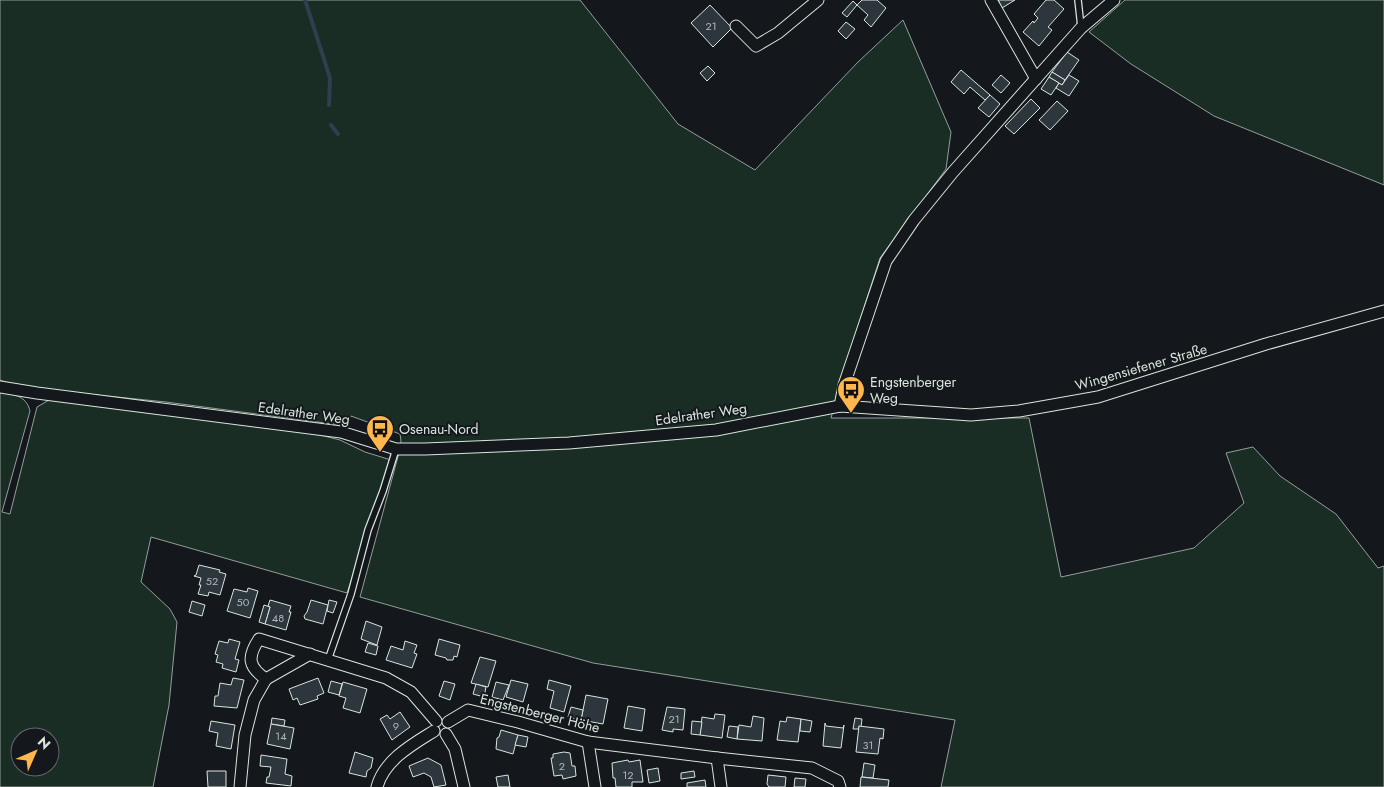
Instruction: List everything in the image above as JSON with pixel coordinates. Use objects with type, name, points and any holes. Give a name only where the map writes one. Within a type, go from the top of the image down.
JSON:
[{"type":"street","points":[[736,26],[756,46],[778,32],[818,0]]},
{"type":"street","points":[[991,0],[1036,79]]},
{"type":"street","points":[[840,406],[844,385],[886,261],[914,220],[952,172],[1081,28],[1114,0]]},
{"type":"street","name":"Wingensiefener Straße","points":[[840,406],[971,415],[1028,410],[1098,397],[1266,344],[1384,311]]},
{"type":"street","name":"Edelrather Weg","points":[[0,387],[341,432],[396,448],[425,449],[569,443],[716,430],[840,406]]},
{"type":"street","points":[[266,679],[252,668],[253,648],[260,639],[386,678],[412,692],[441,727],[455,749],[464,787]]},
{"type":"street","points":[[240,787],[244,735],[254,700],[266,679],[310,654]]},
{"type":"street","name":"Engstenberger Höhe","points":[[377,787],[391,762],[410,746],[468,710],[588,742],[812,768],[838,781],[840,787]]},
{"type":"street","points":[[588,742],[594,787]]},
{"type":"street","points":[[717,758],[721,787]]},
{"type":"lane","points":[[1078,0],[1081,28]]},
{"type":"lane","points":[[328,660],[351,594],[368,530],[383,491],[396,448]]},
{"type":"green space","points":[[0,0],[580,0],[678,124],[755,170],[858,62],[903,20],[951,132],[946,169],[880,258],[831,418],[1029,418],[1061,577],[1194,548],[1244,503],[1226,453],[1253,447],[1280,476],[1336,514],[1378,568],[1384,566],[1384,787],[941,787],[955,720],[593,663],[360,597],[399,453],[400,434],[351,416],[348,426],[166,402],[18,387],[0,380]]},
{"type":"green space","points":[[1125,0],[1384,0],[1384,185],[1214,116],[1131,64],[1089,32]]},
{"type":"green space","points":[[0,392],[15,395],[22,399],[26,402],[30,411],[2,512],[10,514],[37,407],[49,400],[156,412],[316,434],[340,440],[365,452],[391,460],[347,593],[151,537],[141,582],[170,609],[177,622],[169,705],[153,787],[0,787]]},
{"type":"building","points":[[862,0],[877,0],[886,8],[871,27],[864,20],[868,15],[857,5]]},
{"type":"building","points":[[998,0],[1015,0],[1002,8]]},
{"type":"building","points":[[1046,0],[1054,0],[1064,9],[1048,27],[1052,30],[1039,46],[1023,32],[1038,18],[1034,14]]},
{"type":"building","points":[[853,1],[857,5],[847,17],[842,13]]},
{"type":"building","points":[[710,5],[732,28],[713,47],[691,23]]},
{"type":"building","points":[[846,22],[855,29],[846,39],[838,31]]},
{"type":"building","points":[[1067,52],[1079,60],[1065,80],[1052,72]]},
{"type":"building","points":[[708,66],[715,73],[707,81],[700,73]]},
{"type":"building","points":[[961,70],[990,95],[985,100],[970,87],[964,94],[951,82]]},
{"type":"building","points":[[1052,72],[1065,80],[1062,85],[1049,77]]},
{"type":"building","points":[[1001,75],[1010,83],[1001,93],[992,85]]},
{"type":"building","points":[[1069,75],[1079,81],[1069,96],[1056,88],[1059,83],[1062,85]]},
{"type":"building","points":[[1049,77],[1059,83],[1051,95],[1041,89]]},
{"type":"building","points":[[990,95],[1000,104],[989,117],[978,108]]},
{"type":"building","points":[[1031,99],[1040,108],[1014,134],[1005,126]]},
{"type":"building","points":[[1057,101],[1068,111],[1050,130],[1039,120]]},
{"type":"building","points":[[199,565],[220,570],[219,572],[226,574],[220,595],[209,592],[208,596],[198,594],[201,578],[194,576]]},
{"type":"building","points":[[248,588],[258,591],[250,618],[227,611],[234,589],[247,592]]},
{"type":"building","points":[[270,600],[291,606],[286,630],[265,624]]},
{"type":"building","points":[[311,600],[328,605],[323,624],[305,619],[304,616]]},
{"type":"building","points":[[329,600],[337,602],[333,613],[327,611]]},
{"type":"building","points":[[192,601],[205,605],[202,616],[189,612]]},
{"type":"building","points":[[264,605],[270,607],[265,624],[259,622]]},
{"type":"building","points":[[366,621],[382,627],[377,645],[361,639]]},
{"type":"building","points":[[229,639],[240,642],[235,659],[239,660],[236,672],[222,668],[223,664],[216,662],[218,655],[215,654],[219,641],[228,643]]},
{"type":"building","points":[[439,639],[460,645],[457,657],[454,656],[453,660],[447,660],[435,655]]},
{"type":"building","points":[[405,641],[417,645],[414,653],[417,654],[412,668],[386,660],[391,646],[403,650]]},
{"type":"building","points":[[368,643],[378,646],[376,655],[365,652]]},
{"type":"building","points":[[480,657],[496,661],[488,687],[471,683]]},
{"type":"building","points":[[233,678],[244,680],[237,708],[214,706],[215,696],[218,696],[220,683],[231,685]]},
{"type":"building","points":[[318,678],[324,693],[317,696],[318,699],[300,705],[297,698],[293,700],[289,689]]},
{"type":"building","points":[[511,680],[528,684],[523,702],[506,697]]},
{"type":"building","points":[[549,680],[571,686],[564,712],[550,708],[554,691],[547,689]]},
{"type":"building","points":[[331,681],[342,684],[339,695],[328,692]]},
{"type":"building","points":[[444,681],[455,684],[450,700],[439,696]]},
{"type":"building","points":[[343,682],[367,689],[360,713],[343,708],[346,698],[339,696]]},
{"type":"building","points":[[496,682],[509,685],[503,700],[492,697]]},
{"type":"building","points":[[476,684],[486,687],[484,697],[473,694]]},
{"type":"building","points":[[586,695],[608,699],[603,724],[581,720]]},
{"type":"building","points":[[628,706],[645,709],[642,731],[624,728]]},
{"type":"building","points":[[571,707],[583,710],[581,720],[568,717]]},
{"type":"building","points":[[667,707],[685,709],[683,730],[673,729],[673,732],[662,730]]},
{"type":"building","points":[[400,712],[410,727],[392,740],[380,719],[387,715],[390,719]]},
{"type":"building","points":[[715,714],[725,715],[722,738],[700,735],[702,717],[714,719]]},
{"type":"building","points":[[753,716],[764,718],[762,741],[737,739],[739,725],[751,727]]},
{"type":"building","points":[[787,717],[801,719],[798,742],[777,740],[780,721],[786,722]]},
{"type":"building","points":[[272,718],[285,720],[284,726],[271,724]]},
{"type":"building","points":[[855,718],[862,719],[859,729],[853,729]]},
{"type":"building","points":[[801,719],[812,721],[810,732],[800,731]]},
{"type":"building","points":[[211,721],[235,725],[231,749],[216,746],[218,733],[209,731]]},
{"type":"building","points":[[692,721],[702,722],[700,735],[691,734]]},
{"type":"building","points":[[825,723],[826,726],[843,728],[844,725],[841,748],[823,746]]},
{"type":"building","points":[[271,724],[294,728],[290,749],[267,744]]},
{"type":"building","points":[[729,726],[738,727],[737,739],[727,737]]},
{"type":"building","points":[[859,726],[884,729],[883,739],[880,738],[878,754],[856,752]]},
{"type":"building","points":[[501,730],[518,735],[513,754],[496,749],[497,738]]},
{"type":"building","points":[[518,735],[528,737],[526,747],[515,745]]},
{"type":"building","points":[[355,752],[373,758],[371,768],[367,771],[366,777],[349,773]]},
{"type":"building","points":[[570,753],[572,766],[575,766],[576,776],[563,779],[562,775],[554,776],[551,758],[553,758],[553,754]]},
{"type":"building","points":[[261,755],[287,759],[285,774],[292,776],[291,786],[266,783],[271,767],[260,766]]},
{"type":"building","points":[[428,758],[441,765],[446,785],[434,787],[431,777],[424,773],[413,777],[409,766]]},
{"type":"building","points":[[628,760],[629,762],[640,760],[643,782],[632,782],[632,787],[616,787],[612,763]]},
{"type":"building","points":[[864,763],[875,765],[873,778],[862,777]]},
{"type":"building","points":[[658,768],[660,781],[649,783],[647,770]]},
{"type":"building","points":[[207,771],[226,771],[226,787],[208,787]]},
{"type":"building","points":[[694,771],[695,777],[681,779],[681,773]]},
{"type":"building","points":[[508,775],[510,787],[498,787],[496,777]]},
{"type":"building","points":[[768,775],[786,777],[785,787],[769,787],[767,784]]},
{"type":"building","points":[[861,777],[889,780],[888,787],[860,787]]},
{"type":"building","points":[[795,778],[806,779],[805,787],[794,787]]},
{"type":"building","points":[[705,780],[706,787],[687,787],[687,783]]},
{"type":"waterway","points":[[305,0],[330,78],[329,105]]},
{"type":"waterway","points":[[331,125],[338,134]]},
{"type":"place","name":"Engstenberger Weg","points":[[851,414]]},
{"type":"place","name":"Osenau-Nord","points":[[380,453]]}]
